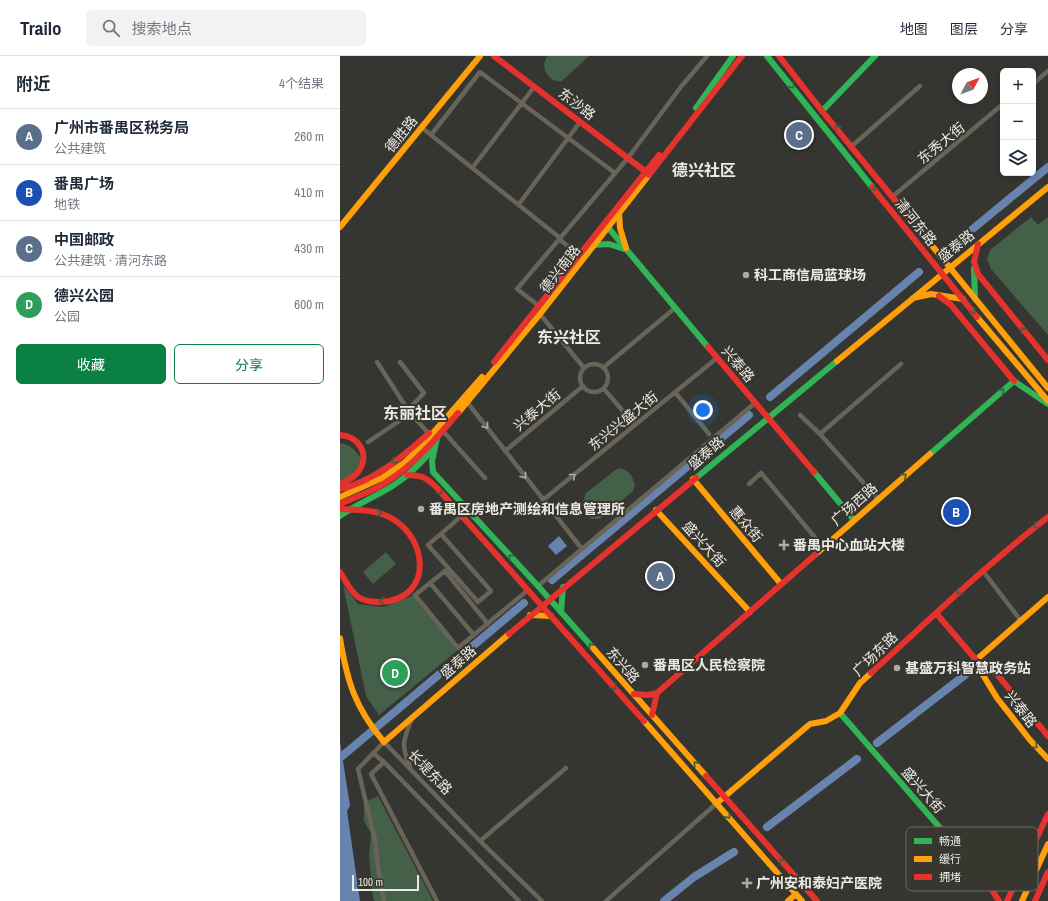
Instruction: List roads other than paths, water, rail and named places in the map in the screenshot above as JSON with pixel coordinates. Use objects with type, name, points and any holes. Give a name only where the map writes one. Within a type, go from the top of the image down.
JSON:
[{"type":"main road","name":"德胜路","points":[[340,227],[480,56]]},
{"type":"main road","name":"东沙路","points":[[494,56],[646,172]]},
{"type":"main road","name":"德兴南路","points":[[383,481],[408,467],[437,438],[540,314],[594,246],[606,225],[693,112],[733,56]]},
{"type":"main road","name":"德兴南路","points":[[383,481],[425,442],[486,372],[579,255],[619,212],[742,56]]},
{"type":"main road","name":"清河东路","points":[[767,56],[1048,403]]},
{"type":"main road","points":[[822,111],[875,56]]},
{"type":"main road","points":[[776,67],[781,58]]},
{"type":"main road","name":"清河东路","points":[[781,58],[822,111],[1048,388]]},
{"type":"main road","name":"盛泰路","points":[[383,740],[412,718],[530,615],[693,479],[1048,187]]},
{"type":"main road","points":[[619,212],[620,228],[627,251]]},
{"type":"main road","name":"兴泰路","points":[[606,225],[854,520]]},
{"type":"main road","points":[[921,247],[928,241]]},
{"type":"main road","points":[[975,299],[974,268],[975,255],[979,243]]},
{"type":"main road","points":[[594,246],[602,244],[618,246],[627,251]]},
{"type":"main road","points":[[974,268],[986,285],[1048,360]]},
{"type":"main road","points":[[913,298],[931,294],[963,299]]},
{"type":"main road","points":[[939,296],[951,305],[1014,381],[1048,403]]},
{"type":"main road","points":[[977,336],[986,328]]},
{"type":"main road","name":"广场西路","points":[[657,693],[878,498],[1014,381]]},
{"type":"main road","points":[[355,505],[347,504],[341,497],[343,489],[388,466],[446,419]]},
{"type":"main road","points":[[340,435],[343,434],[354,438],[362,448],[364,458],[364,462],[358,473],[340,485]]},
{"type":"main road","name":"东兴路","points":[[437,438],[432,461],[433,472],[538,586],[817,901]]},
{"type":"main road","points":[[340,516],[355,505],[394,485],[429,455],[435,446]]},
{"type":"main road","name":"东兴路","points":[[407,475],[426,477],[542,605],[802,901]]},
{"type":"main road","name":"惠众街","points":[[693,479],[781,584]]},
{"type":"main road","points":[[340,497],[383,481]]},
{"type":"main road","points":[[340,504],[383,481]]},
{"type":"main road","points":[[340,509],[378,512],[387,515],[399,523],[407,531],[416,545],[421,565],[420,572],[413,585],[404,595],[392,601],[371,601],[358,597],[341,574]]},
{"type":"main road","name":"盛兴大街","points":[[656,510],[750,612]]},
{"type":"main road","name":"广场东路","points":[[840,713],[860,684],[983,571],[1048,517]]},
{"type":"main road","points":[[516,576],[523,570]]},
{"type":"main road","points":[[561,612],[564,587]]},
{"type":"main road","points":[[976,660],[1048,597]]},
{"type":"main road","name":"兴泰路","points":[[936,613],[983,668],[996,673],[1048,736]]},
{"type":"main road","points":[[530,615],[551,616]]},
{"type":"main road","points":[[567,634],[575,628]]},
{"type":"main road","name":"长堤东路","points":[[340,638],[350,686],[359,709],[370,726],[383,740]]},
{"type":"main road","name":"兴泰路","points":[[983,668],[983,675],[997,698],[1030,740],[1048,759]]},
{"type":"main road","points":[[634,694],[648,695],[657,693],[652,715]]},
{"type":"main road","points":[[717,803],[810,724],[826,720],[840,713]]},
{"type":"main road","name":"盛兴大街","points":[[840,713],[939,827]]},
{"type":"main road","points":[[1038,835],[1048,814]]},
{"type":"main road","points":[[1038,867],[1048,844]]},
{"type":"main road","points":[[1035,901],[1048,872]]},
{"type":"main road","name":"盛兴大街","points":[[993,891],[999,901]]},
{"type":"main road","points":[[1007,901],[1012,891]]},
{"type":"main road","points":[[1017,901],[1023,891]]},
{"type":"main road","points":[[1022,901],[1027,891]]},
{"type":"main road","points":[[788,901],[796,894]]},
{"type":"street","points":[[538,306],[517,289],[628,158],[680,88],[707,56]]},
{"type":"street","points":[[431,135],[480,72],[615,173]]},
{"type":"street","points":[[1036,82],[1048,72]]},
{"type":"street","points":[[852,146],[920,86]]},
{"type":"street","points":[[473,167],[534,87]]},
{"type":"street","name":"东秀大街","points":[[892,197],[1000,107]]},
{"type":"street","points":[[519,204],[580,122]]},
{"type":"street","points":[[421,127],[519,204],[579,255]]},
{"type":"street","points":[[604,368],[675,308]]},
{"type":"street","points":[[540,314],[584,368]]},
{"type":"street","name":"东兴兴盛大街","points":[[543,500],[717,358]]},
{"type":"street","points":[[377,362],[409,411],[428,434]]},
{"type":"street","points":[[368,442],[409,411],[424,393],[400,362]]},
{"type":"street","points":[[596,364],[604,368],[609,378],[604,389],[595,392],[586,390],[580,379],[584,368],[588,365],[596,364]]},
{"type":"street","points":[[820,434],[901,364]]},
{"type":"street","name":"兴泰大街","points":[[505,451],[583,386]]},
{"type":"street","points":[[604,389],[635,425]]},
{"type":"street","points":[[675,392],[710,434]]},
{"type":"street","points":[[466,402],[582,549]]},
{"type":"street","points":[[538,586],[755,403]]},
{"type":"street","points":[[800,414],[878,498]]},
{"type":"street","points":[[443,431],[485,478]]},
{"type":"street","points":[[749,484],[761,474],[823,547]]},
{"type":"street","points":[[441,534],[491,591],[478,602],[428,545],[462,516]]},
{"type":"street","points":[[488,624],[444,571],[415,595],[458,648],[488,624],[528,590]]},
{"type":"street","points":[[983,571],[1021,621]]},
{"type":"street","points":[[430,583],[474,635]]},
{"type":"street","points":[[411,770],[403,745],[412,718]]},
{"type":"street","points":[[383,740],[373,754],[358,769],[375,840],[384,901]]},
{"type":"street","name":"长堤东路","points":[[383,740],[480,841],[542,901]]},
{"type":"street","points":[[373,754],[384,762],[519,901]]},
{"type":"street","points":[[384,762],[371,774],[437,901]]},
{"type":"street","points":[[480,841],[566,768]]},
{"type":"street","points":[[606,901],[717,803]]},
{"type":"water","points":[[559,536],[567,546],[556,555],[548,546]]},
{"type":"water","points":[[340,742],[350,806],[347,811],[360,901],[340,901]]},
{"type":"waterway","points":[[952,246],[1048,167]]},
{"type":"waterway","points":[[770,397],[919,272]]},
{"type":"waterway","points":[[552,580],[749,415]]},
{"type":"waterway","points":[[340,758],[524,603]]},
{"type":"waterway","points":[[877,743],[965,675]]},
{"type":"waterway","points":[[767,827],[857,759]]},
{"type":"waterway","points":[[664,901],[694,877],[734,852]]},
{"type":"place","name":"中国邮政","points":[[799,135]]},
{"type":"place","name":"科工商信局蓝球场","points":[[746,275]]},
{"type":"place","name":"番禺区房地产测绘和信息管理所","points":[[421,509]]},
{"type":"place","name":"番禺广场","points":[[956,512]]},
{"type":"place","name":"番禺中心血站大楼","points":[[784,545]]},
{"type":"place","name":"广州市番禺区税务局","points":[[660,576]]},
{"type":"place","name":"番禺区人民检察院","points":[[645,665]]},
{"type":"place","name":"基盛万科智慧政务站","points":[[897,668]]},
{"type":"place","name":"德兴公园","points":[[395,673]]},
{"type":"place","name":"广州安和泰妇产医院","points":[[747,883]]},
{"type":"district","name":"德兴社区","points":[[704,170]]},
{"type":"district","name":"东兴社区","points":[[569,337]]},
{"type":"district","name":"东丽社区","points":[[415,413]]}]
